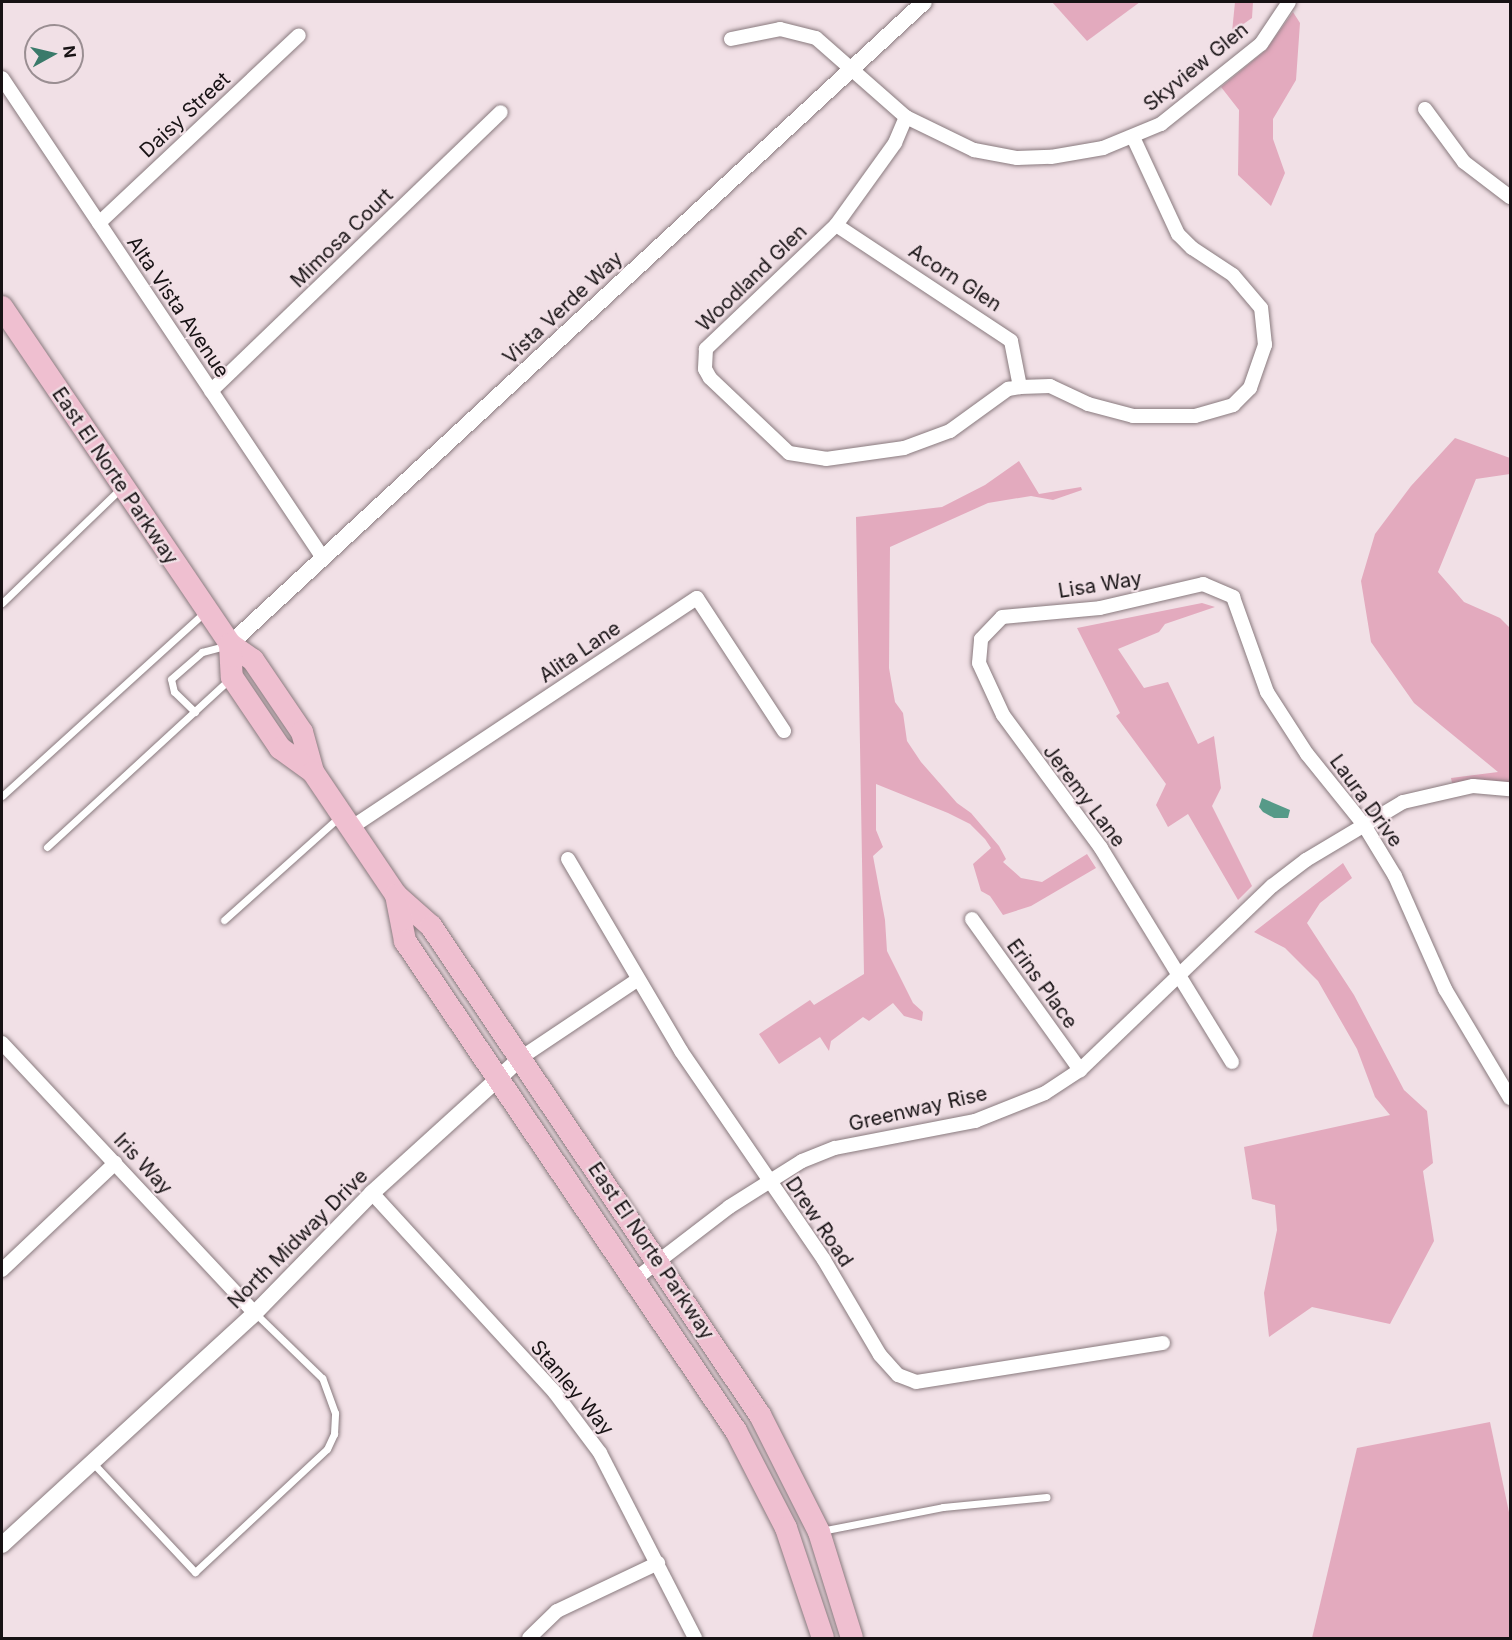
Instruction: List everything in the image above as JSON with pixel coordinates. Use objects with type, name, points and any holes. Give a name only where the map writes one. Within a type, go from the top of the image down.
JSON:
[{"type":"main road","name":"East El Norte Parkway","points":[[2,307],[121,488],[230,644],[254,660],[302,732],[313,772]]},
{"type":"main road","points":[[230,644],[232,677]]},
{"type":"main road","name":"East El Norte Parkway","points":[[232,677],[280,748],[313,772],[396,895],[430,926],[522,1057],[760,1415],[819,1532],[852,1638]]},
{"type":"main road","name":"East El Norte Parkway","points":[[396,895],[405,941],[634,1280],[758,1470],[786,1528],[823,1638]]},
{"type":"street","name":"Vista Verde Way","points":[[230,644],[924,2]]},
{"type":"street","name":"Skyview Glen","points":[[731,39],[780,29],[816,38],[842,58],[850,71],[906,117],[974,150],[1017,158],[1104,148],[1161,124],[1261,44],[1289,2]]},
{"type":"street","name":"Daisy Street","points":[[99,223],[299,36]]},
{"type":"street","name":"Alta Vista Avenue","points":[[2,78],[323,558]]},
{"type":"street","points":[[1425,109],[1464,162],[1510,198]]},
{"type":"street","name":"Mimosa Court","points":[[211,391],[501,112]]},
{"type":"street","name":"Woodland Glen","points":[[906,117],[896,143],[836,225],[706,349],[705,369],[710,378],[773,441],[789,453],[826,459],[904,448],[950,431],[1008,388],[1050,386],[1088,404],[1143,416],[1196,416],[1233,405],[1250,388],[1265,345],[1261,308],[1233,275],[1192,248],[1178,234],[1133,136]]},
{"type":"street","name":"Acorn Glen","points":[[836,225],[1011,341],[1020,387]]},
{"type":"street","name":"Lisa Way","points":[[986,633],[1002,616],[1100,608],[1203,584],[1225,591]]},
{"type":"street","name":"Laura Drive","points":[[1225,591],[1233,597],[1267,692],[1307,754],[1364,825],[1395,876],[1445,989],[1510,1098]]},
{"type":"street","name":"Alita Lane","points":[[347,821],[697,598],[784,731]]},
{"type":"street","name":"Jeremy Lane","points":[[986,633],[981,639],[979,663],[1003,715],[1101,848],[1232,1062]]},
{"type":"street","name":"Greenway Rise","points":[[634,1280],[767,1180],[835,1148],[975,1121],[1045,1093],[1080,1070],[1272,886],[1306,860],[1403,802],[1435,792],[1473,786],[1510,789]]},
{"type":"street","name":"Drew Road","points":[[568,859],[637,980],[767,1180],[824,1260],[880,1356],[898,1376],[916,1382],[1163,1343]]},
{"type":"street","name":"Erins Place","points":[[972,920],[1080,1070]]},
{"type":"street","name":"North Midway Drive","points":[[2,1545],[255,1313],[372,1193],[497,1078],[522,1057],[637,980]]},
{"type":"street","name":"Iris Way","points":[[2,1043],[255,1313]]},
{"type":"street","points":[[2,1270],[115,1163]]},
{"type":"street","name":"Stanley Way","points":[[372,1193],[555,1393],[600,1453],[695,1638]]},
{"type":"street","points":[[529,1638],[557,1611],[658,1563]]},
{"type":"lane","points":[[2,603],[121,488]]},
{"type":"lane","points":[[2,796],[207,611]]},
{"type":"lane","points":[[195,712],[174,692],[171,679],[202,652],[230,644]]},
{"type":"lane","points":[[47,847],[232,677]]},
{"type":"lane","points":[[224,920],[347,821]]},
{"type":"lane","points":[[92,1462],[195,1572],[327,1449],[334,1434],[335,1413],[322,1378],[255,1313]]},
{"type":"lane","points":[[819,1532],[942,1507],[1047,1497]]},
{"type":"shaded area","points":[[1052,2],[1140,2],[1087,41]]},
{"type":"shaded area","points":[[1235,2],[1253,2],[1252,18],[1232,32]]},
{"type":"shaded area","points":[[1293,12],[1300,23],[1296,80],[1273,119],[1273,139],[1285,173],[1271,206],[1238,175],[1239,110],[1221,87],[1266,50]]},
{"type":"shaded area","points":[[1455,438],[1510,458],[1510,474],[1476,479],[1438,572],[1464,602],[1500,618],[1510,628],[1510,783],[1452,783],[1451,778],[1498,772],[1414,703],[1371,642],[1361,581],[1375,534],[1411,486]]},
{"type":"shaded area","points":[[1019,461],[1039,494],[1081,487],[1082,490],[1053,500],[1031,496],[988,503],[890,547],[889,668],[895,702],[903,713],[907,741],[921,762],[957,803],[971,813],[999,846],[1006,859],[1003,862],[1021,878],[1042,882],[1087,854],[1096,868],[1031,906],[1003,915],[990,896],[981,891],[973,864],[991,848],[985,839],[970,824],[876,784],[876,830],[883,847],[873,856],[885,920],[887,951],[913,1003],[923,1012],[922,1021],[904,1016],[893,1003],[869,1021],[863,1017],[831,1041],[829,1051],[820,1037],[779,1064],[759,1034],[810,1000],[814,1005],[864,974],[856,517],[942,507],[985,485]]},
{"type":"shaded area","points":[[1202,603],[1215,607],[1165,624],[1159,632],[1118,649],[1144,688],[1168,682],[1198,744],[1214,736],[1221,788],[1212,806],[1252,886],[1238,900],[1188,814],[1168,827],[1156,805],[1166,784],[1116,716],[1120,713],[1077,628]]},
{"type":"shaded area","points":[[1262,798],[1290,810],[1288,818],[1274,818],[1263,812],[1259,807]]},
{"type":"shaded area","points":[[1343,863],[1352,878],[1320,903],[1307,923],[1354,995],[1404,1090],[1427,1111],[1433,1163],[1423,1171],[1434,1241],[1390,1324],[1312,1307],[1269,1337],[1264,1293],[1277,1230],[1275,1205],[1252,1199],[1244,1147],[1390,1115],[1375,1097],[1357,1049],[1318,981],[1285,948],[1254,932]]},
{"type":"shaded area","points":[[1490,1422],[1510,1517],[1510,1638],[1312,1638],[1357,1448]]}]
